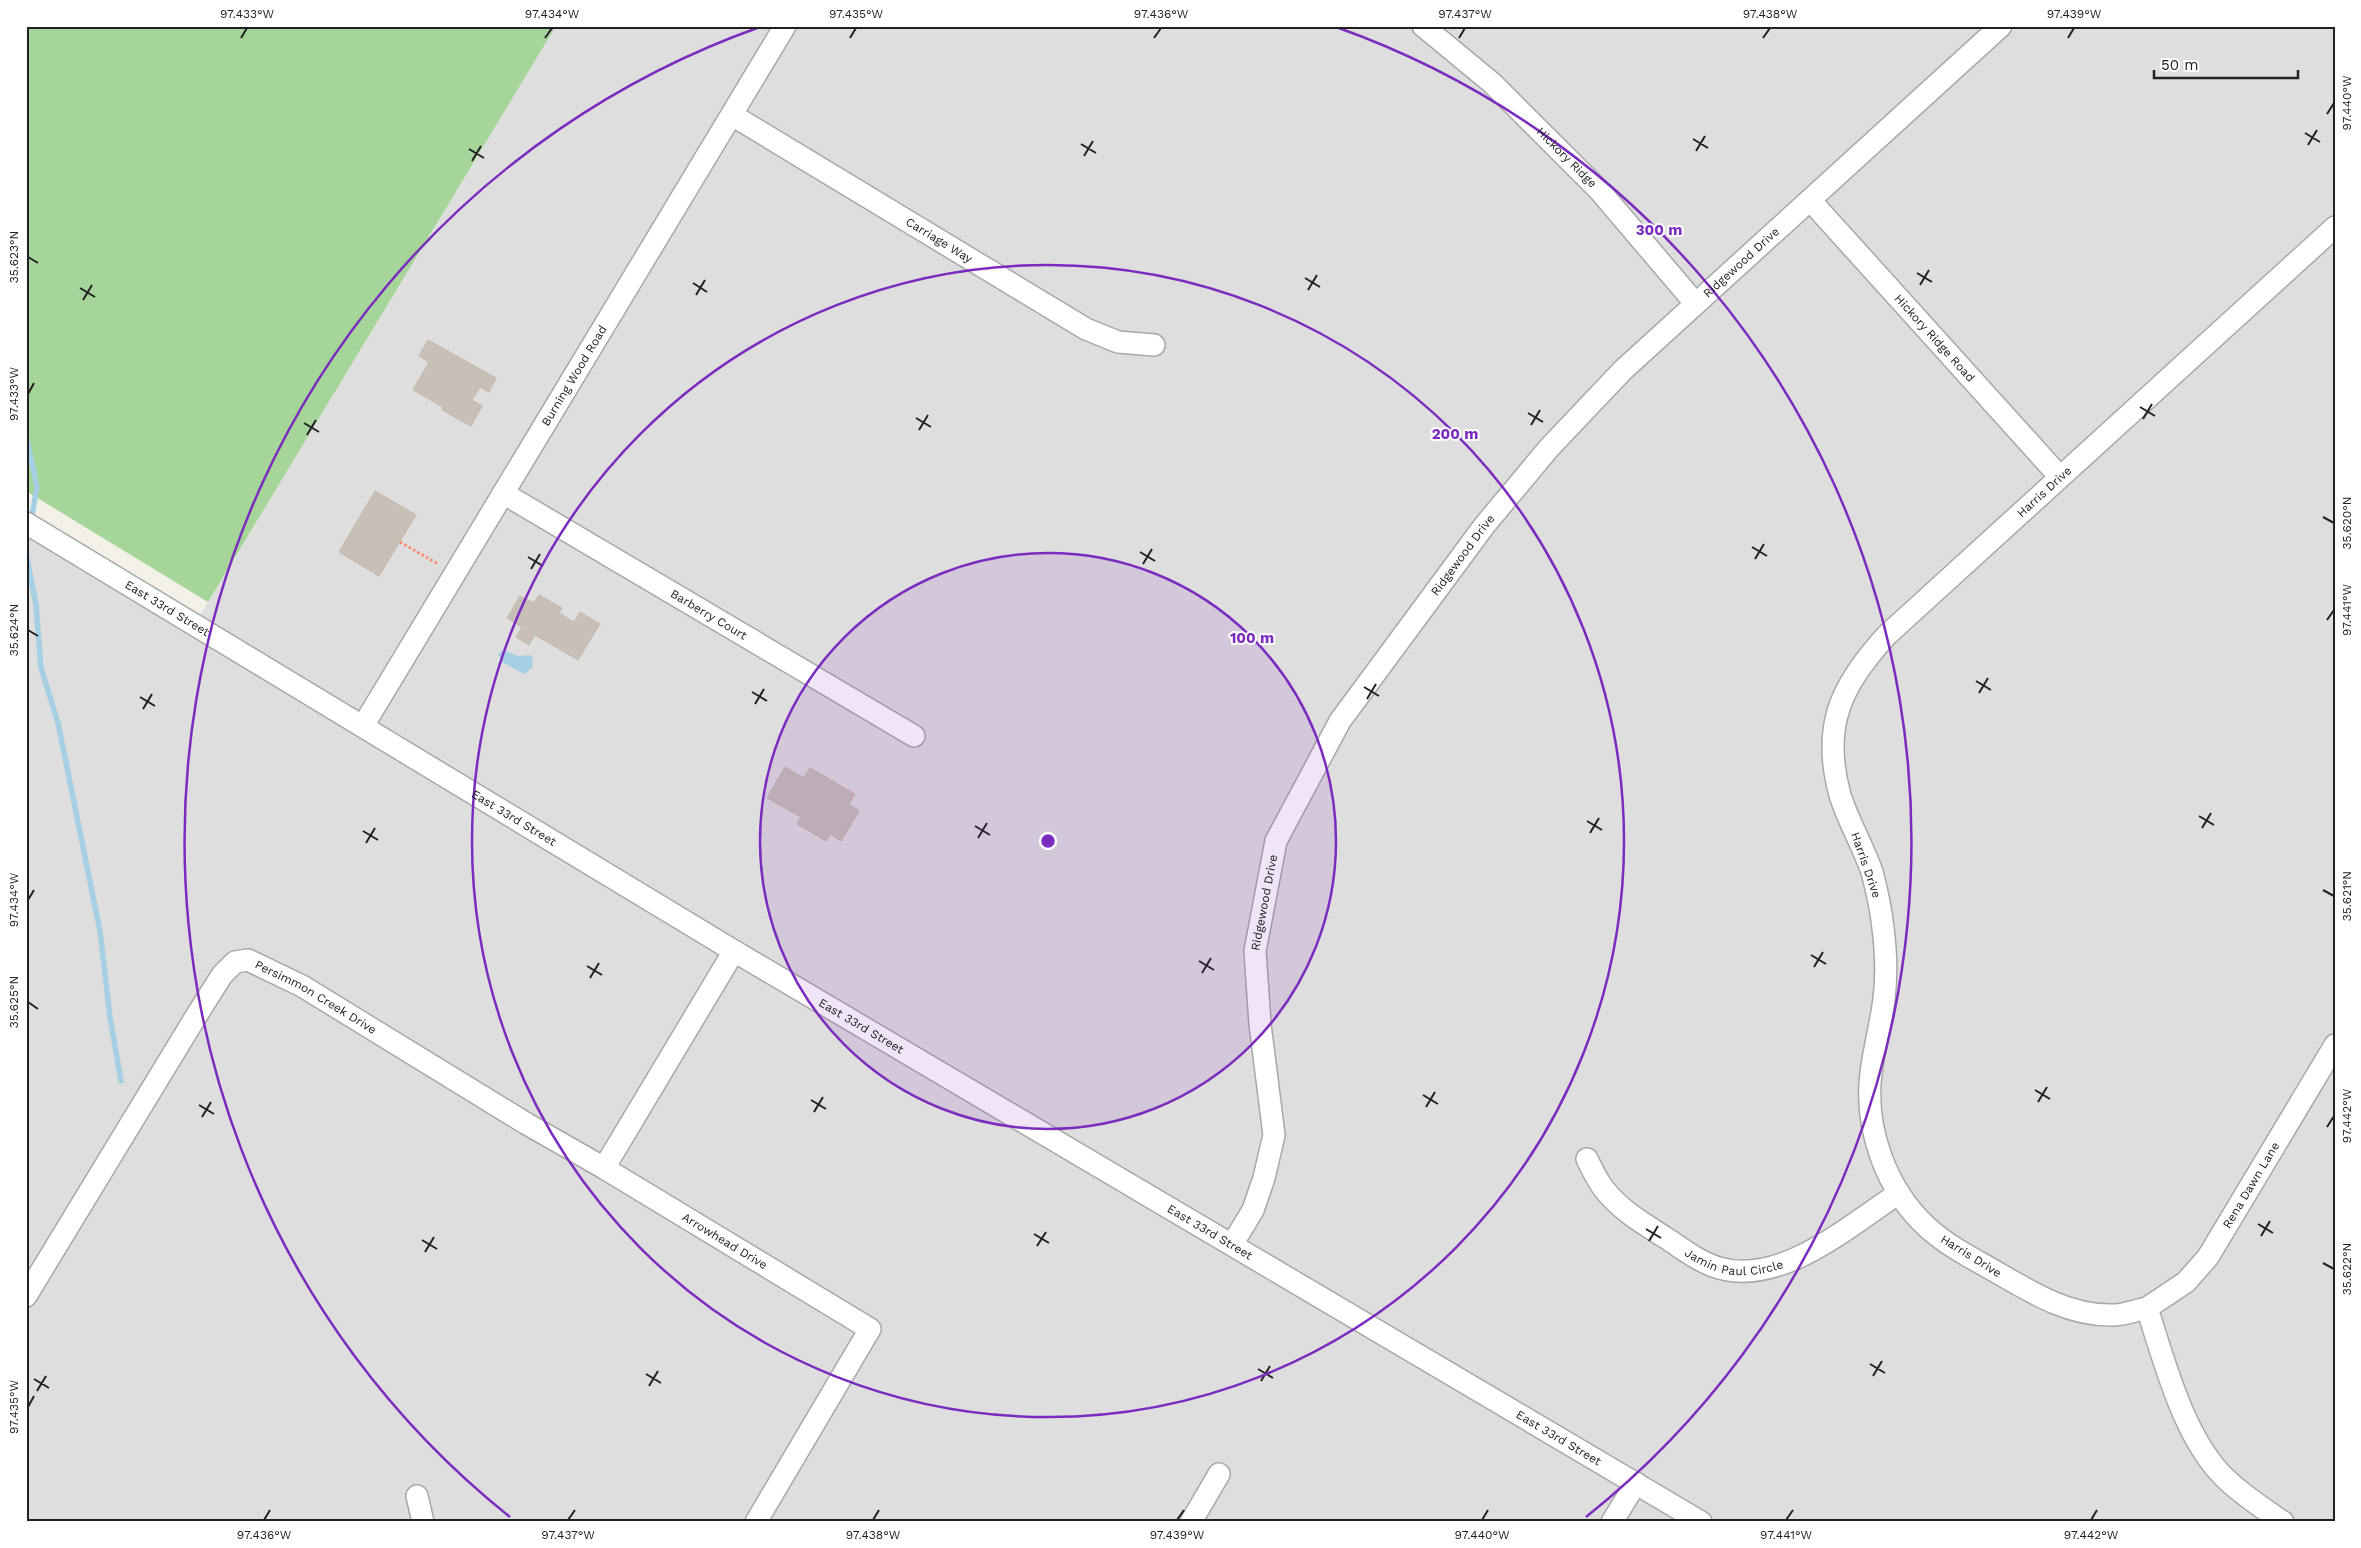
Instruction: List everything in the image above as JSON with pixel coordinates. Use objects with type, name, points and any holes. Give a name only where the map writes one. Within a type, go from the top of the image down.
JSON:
[{"type":"street","name":"Burning Wood Road","points":[[363,726],[786,26]]},
{"type":"street","name":"Hickory Ridge","points":[[1423,26],[1492,84],[1592,184],[1695,303]]},
{"type":"street","name":"Ridgewood Drive","points":[[1233,1243],[1253,1210],[1264,1178],[1274,1135],[1260,1024],[1255,951],[1276,842],[1340,721],[1484,526],[1549,448],[1616,377],[2001,26]]},
{"type":"street","name":"Carriage Way","points":[[732,115],[1086,328],[1118,342],[1154,345]]},
{"type":"street","name":"Hickory Ridge Road","points":[[1810,200],[2060,477]]},
{"type":"street","name":"Harris Drive","points":[[2147,1308],[2114,1315],[2078,1311],[2047,1301],[1948,1244],[1912,1212],[1884,1164],[1873,1135],[1868,1103],[1871,1072],[1884,998],[1886,967],[1881,908],[1871,871],[1840,795],[1833,752],[1837,713],[1852,677],[1887,635],[2335,228]]},
{"type":"street","name":"Barberry Court","points":[[503,492],[914,736]]},
{"type":"street","name":"East 33rd Street","points":[[26,523],[734,951],[1233,1243],[1701,1522]]},
{"type":"street","points":[[604,1168],[734,951]]},
{"type":"street","name":"Persimmon Creek Drive","points":[[26,1296],[195,1018],[222,975],[235,962],[248,960],[302,986],[518,1119],[604,1168]]},
{"type":"street","name":"Rena Dawn Lane","points":[[2147,1308],[2186,1282],[2208,1257],[2335,1044]]},
{"type":"street","name":"Jamin Paul Circle","points":[[1587,1159],[1604,1189],[1629,1214],[1696,1258],[1720,1268],[1741,1271],[1769,1268],[1803,1256],[1900,1193]]},
{"type":"street","name":"Arrowhead Drive","points":[[604,1168],[870,1329],[756,1522]]},
{"type":"street","points":[[2147,1308],[2181,1409],[2204,1451],[2226,1480],[2283,1522]]},
{"type":"street","points":[[1191,1522],[1220,1474]]},
{"type":"street","points":[[1612,1522],[1636,1483]]},
{"type":"street","points":[[417,1496],[422,1522]]},
{"type":"path","points":[[400,542],[436,563],[456,571]]},
{"type":"shaded area","points":[[556,26],[2335,26],[2335,1522],[26,1522],[26,523],[195,624]]},
{"type":"green space","points":[[26,26],[556,26],[208,602],[26,491]]},
{"type":"water","points":[[503,650],[518,656],[530,655],[533,659],[532,668],[524,674],[502,662],[498,654]]},
{"type":"building","points":[[428,340],[496,378],[489,392],[480,387],[472,400],[482,406],[471,426],[442,410],[443,407],[413,390],[429,362],[419,356]]},
{"type":"building","points":[[375,491],[416,515],[379,576],[339,552]]},
{"type":"building","points":[[539,595],[562,608],[559,613],[574,622],[580,612],[600,624],[578,660],[535,635],[529,645],[516,637],[522,627],[507,618],[520,596],[534,603]]},
{"type":"building","points":[[785,767],[804,778],[810,768],[855,794],[849,804],[859,811],[841,841],[830,834],[826,841],[797,824],[801,817],[767,798]]},
{"type":"waterway","points":[[26,435],[37,487],[31,521]]},
{"type":"waterway","points":[[26,553],[36,605],[41,668],[58,723],[100,931],[110,1017],[121,1081]]}]
